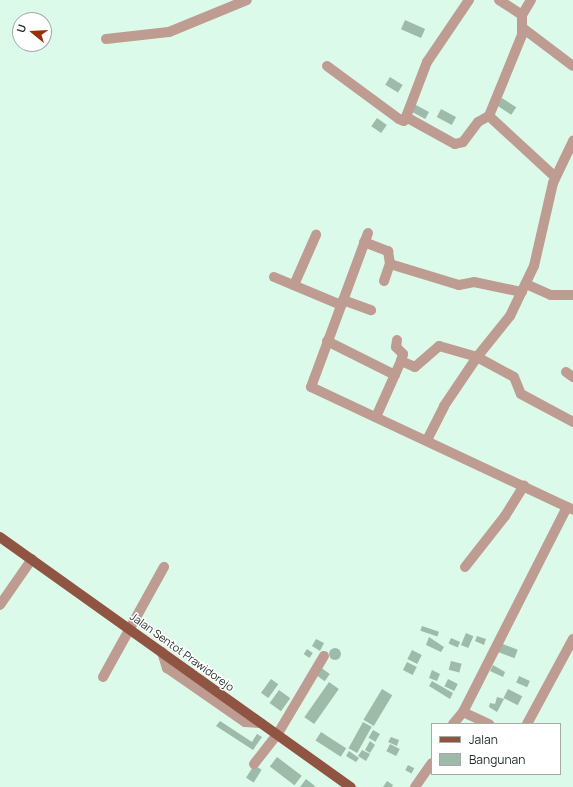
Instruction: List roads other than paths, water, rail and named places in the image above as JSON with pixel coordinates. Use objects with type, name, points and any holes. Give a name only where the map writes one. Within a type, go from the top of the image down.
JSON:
[{"type":"main road","name":"Jalan Sentot Prawidorejo","points":[[0,536],[350,787]]},
{"type":"street","points":[[106,39],[168,32],[245,0]]},
{"type":"street","points":[[327,66],[399,120],[404,121],[427,62],[469,0]]},
{"type":"street","points":[[499,0],[522,15]]},
{"type":"street","points":[[406,117],[455,144],[463,142],[478,122],[489,116],[524,29],[522,15],[531,0]]},
{"type":"street","points":[[524,29],[573,66]]},
{"type":"street","points":[[489,116],[555,177]]},
{"type":"street","points":[[427,440],[444,406],[477,357],[510,316],[524,288],[541,245],[555,177],[573,141]]},
{"type":"street","points":[[294,285],[316,235]]},
{"type":"street","points":[[384,281],[390,264],[388,251],[366,237],[311,387],[427,440],[570,509],[463,712],[454,723]]},
{"type":"street","points":[[390,264],[459,285],[474,282],[524,288],[551,295],[573,295]]},
{"type":"street","points":[[274,276],[342,303],[371,310]]},
{"type":"street","points":[[376,417],[403,354],[396,347],[397,340]]},
{"type":"street","points":[[327,341],[395,375]]},
{"type":"street","points":[[401,361],[415,367],[440,346],[477,357],[514,377],[521,394],[573,422]]},
{"type":"street","points":[[465,567],[524,486]]},
{"type":"street","points":[[0,605],[32,559]]},
{"type":"street","points":[[103,677],[164,567]]},
{"type":"street","points":[[528,723],[573,639]]},
{"type":"street","points":[[254,764],[277,735],[324,656]]},
{"type":"street","points":[[463,712],[487,723]]},
{"type":"street","points":[[415,787],[431,764]]}]
